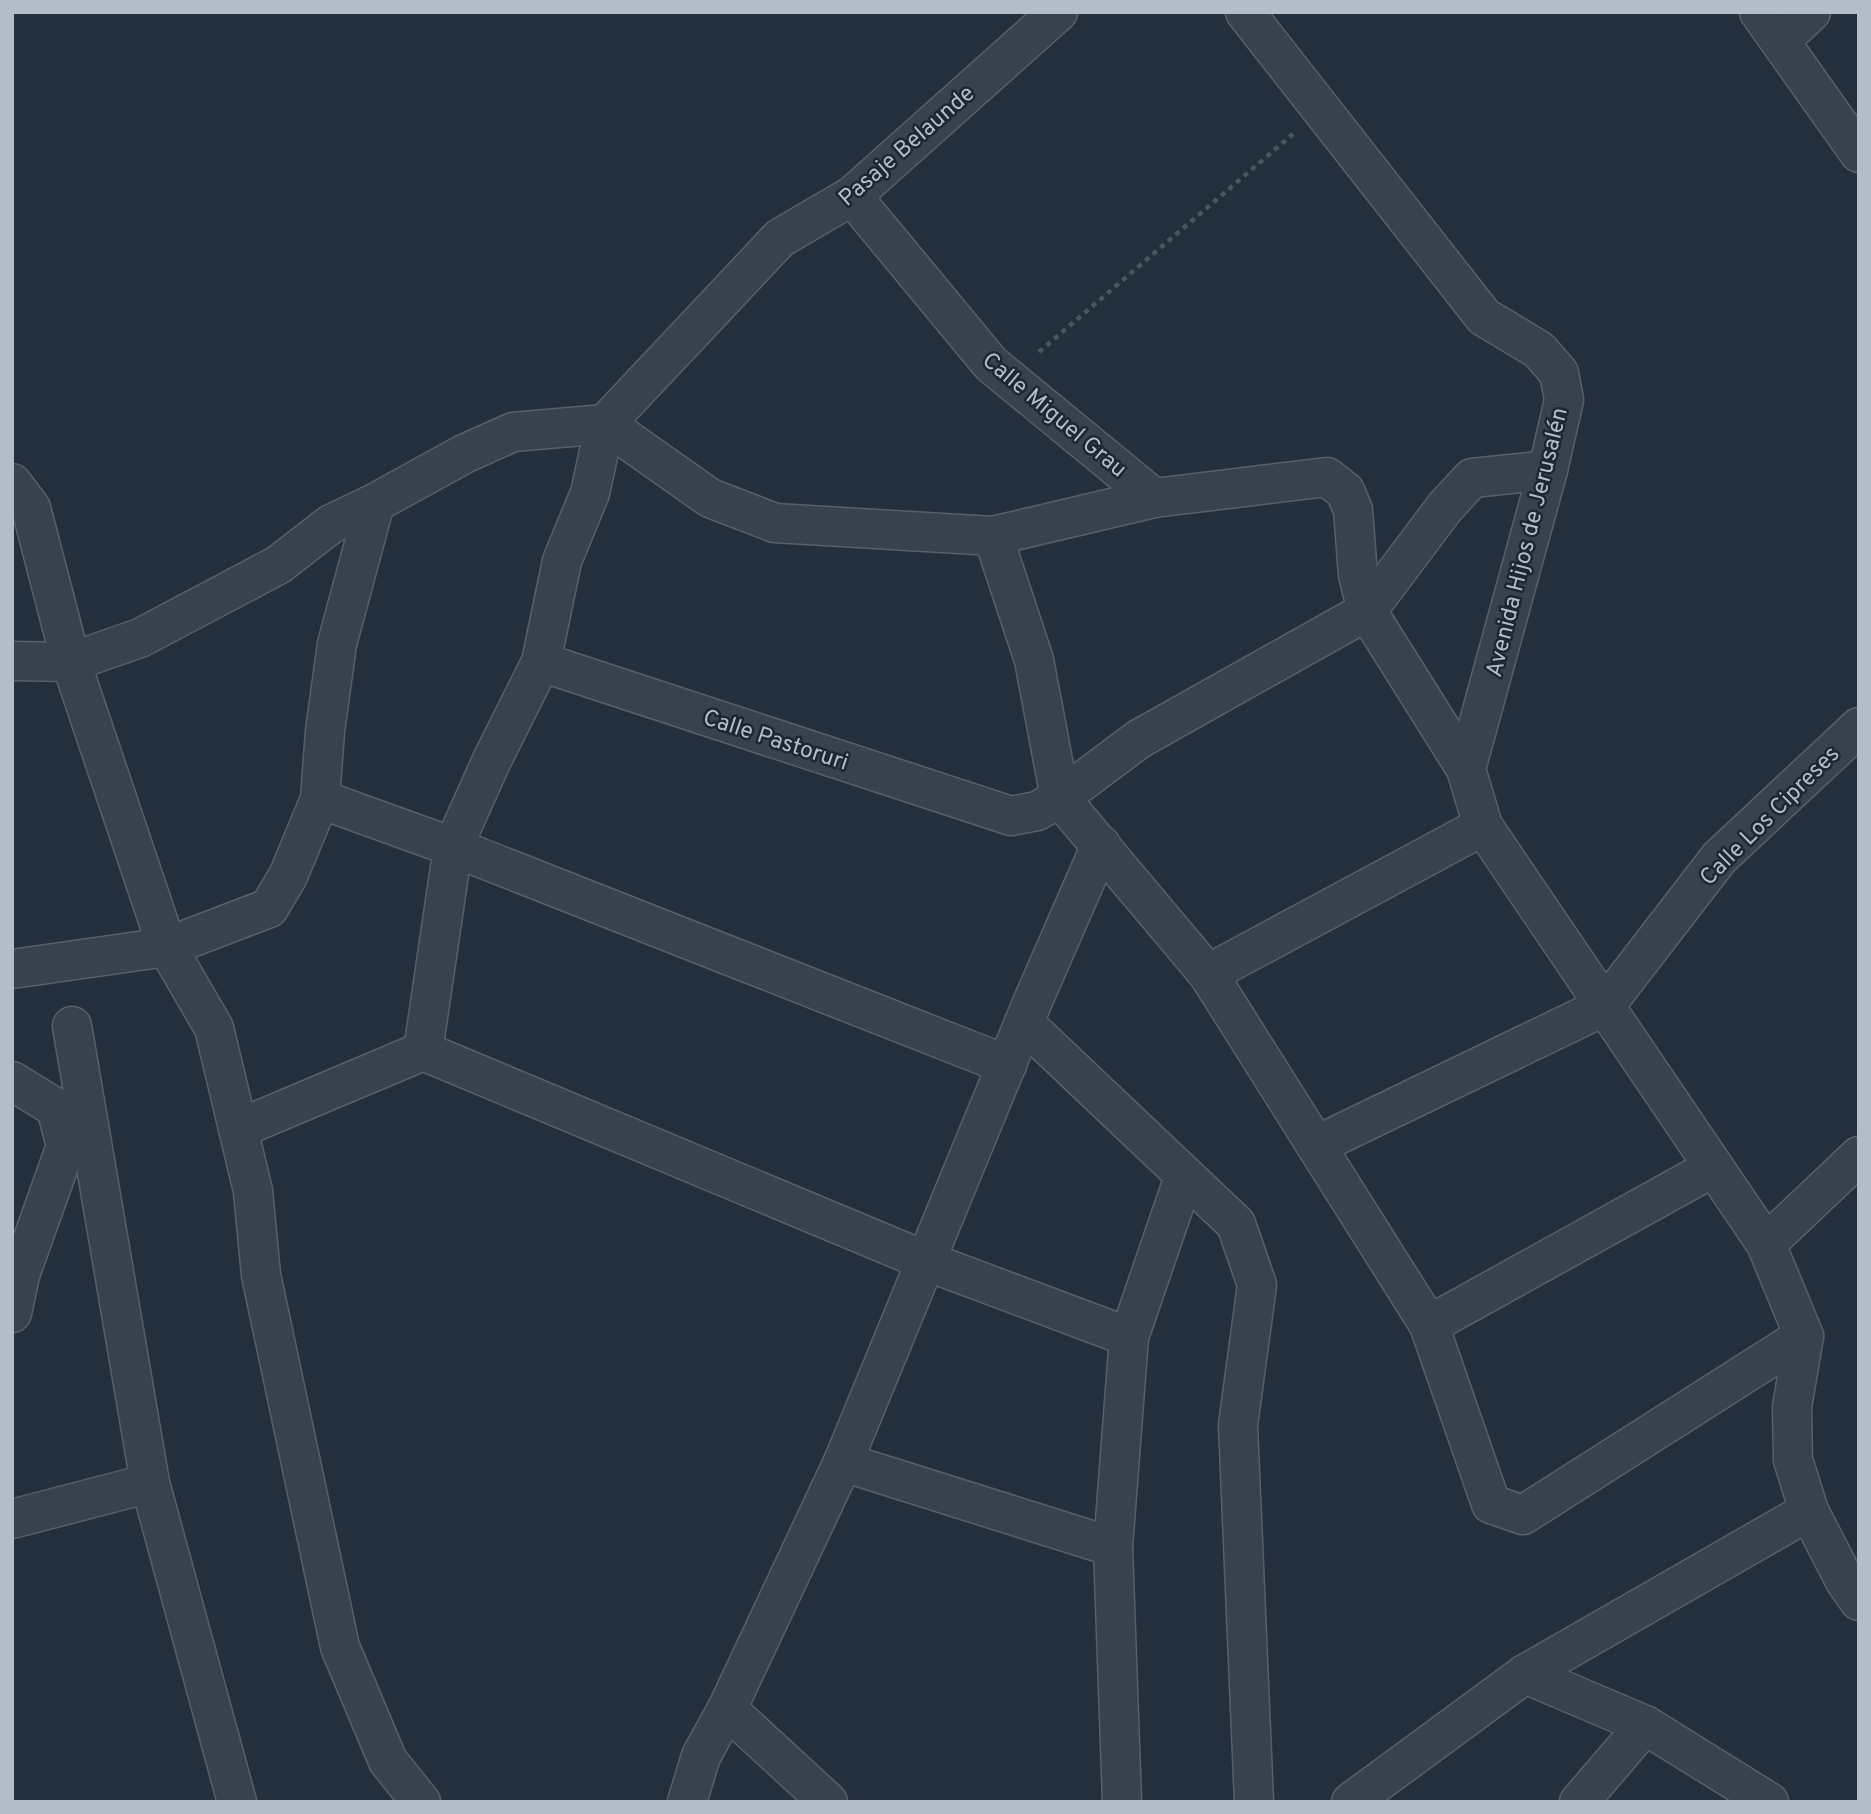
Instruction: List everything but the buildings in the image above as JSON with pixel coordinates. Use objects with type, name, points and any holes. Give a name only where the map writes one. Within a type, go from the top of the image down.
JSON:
[{"type":"street","name":"Pasaje Belaunde","points":[[605,424],[780,238],[852,196],[1058,12]]},
{"type":"street","name":"Avenida Hijos de Jerusalén","points":[[1245,12],[1484,317],[1539,350],[1559,373],[1564,400],[1548,470],[1466,769]]},
{"type":"street","points":[[1811,12],[1769,27],[1859,153]]},
{"type":"street","name":"Calle Miguel Grau","points":[[852,196],[991,365],[1154,498]]},
{"type":"street","points":[[423,1051],[453,847],[491,762],[541,662],[562,561],[590,492],[605,424]]},
{"type":"street","points":[[12,661],[71,662],[151,632],[278,565],[331,524],[464,454],[513,432],[605,424],[710,498],[775,523],[993,536],[1154,498],[1327,477],[1345,491],[1353,510],[1358,575],[1367,611],[1466,769],[1483,825],[1766,1244],[1804,1336],[1792,1407],[1793,1460],[1810,1511],[1854,1583]]},
{"type":"street","points":[[1060,798],[1139,739],[1367,611],[1445,507],[1472,478],[1548,470]]},
{"type":"street","points":[[12,483],[31,508],[71,662],[167,947],[214,1028],[253,1191],[261,1275],[340,1647],[388,1761],[421,1802]]},
{"type":"street","points":[[12,969],[167,947],[269,908],[288,876],[320,799],[325,731],[337,644],[375,503]]},
{"type":"street","points":[[993,536],[1034,660],[1060,798],[1208,974],[1429,1325],[1491,1504],[1523,1515],[1804,1336]]},
{"type":"street","name":"Calle Pastoruri","points":[[541,662],[1011,816],[1037,811],[1060,798]]},
{"type":"street","name":"Calle Los Cipreses","points":[[1605,1006],[1719,858],[1859,727]]},
{"type":"street","points":[[320,799],[453,847],[1007,1065]]},
{"type":"street","points":[[1208,974],[1483,825]]},
{"type":"street","points":[[687,1802],[701,1756],[727,1709],[843,1462],[1024,1023],[1101,845]]},
{"type":"street","points":[[1317,1145],[1605,1006]]},
{"type":"street","points":[[1024,1023],[1236,1224],[1256,1285],[1238,1425],[1254,1802]]},
{"type":"street","points":[[72,1026],[149,1483],[229,1800]]},
{"type":"street","points":[[238,1129],[423,1051],[926,1261],[1129,1337]]},
{"type":"street","points":[[12,1081],[57,1108],[66,1146],[20,1275],[12,1313]]},
{"type":"street","points":[[1766,1244],[1859,1156]]},
{"type":"street","points":[[1429,1325],[1714,1167]]},
{"type":"street","points":[[1122,1802],[1113,1547],[1129,1337],[1184,1177]]},
{"type":"street","points":[[843,1462],[1113,1547]]},
{"type":"street","points":[[12,1519],[149,1483]]},
{"type":"street","points":[[1351,1802],[1525,1674],[1810,1511]]},
{"type":"street","points":[[1525,1674],[1644,1726],[1769,1802]]},
{"type":"street","points":[[727,1709],[828,1802]]},
{"type":"street","points":[[1579,1802],[1644,1726]]},
{"type":"path","points":[[1008,378],[1323,109]]}]
